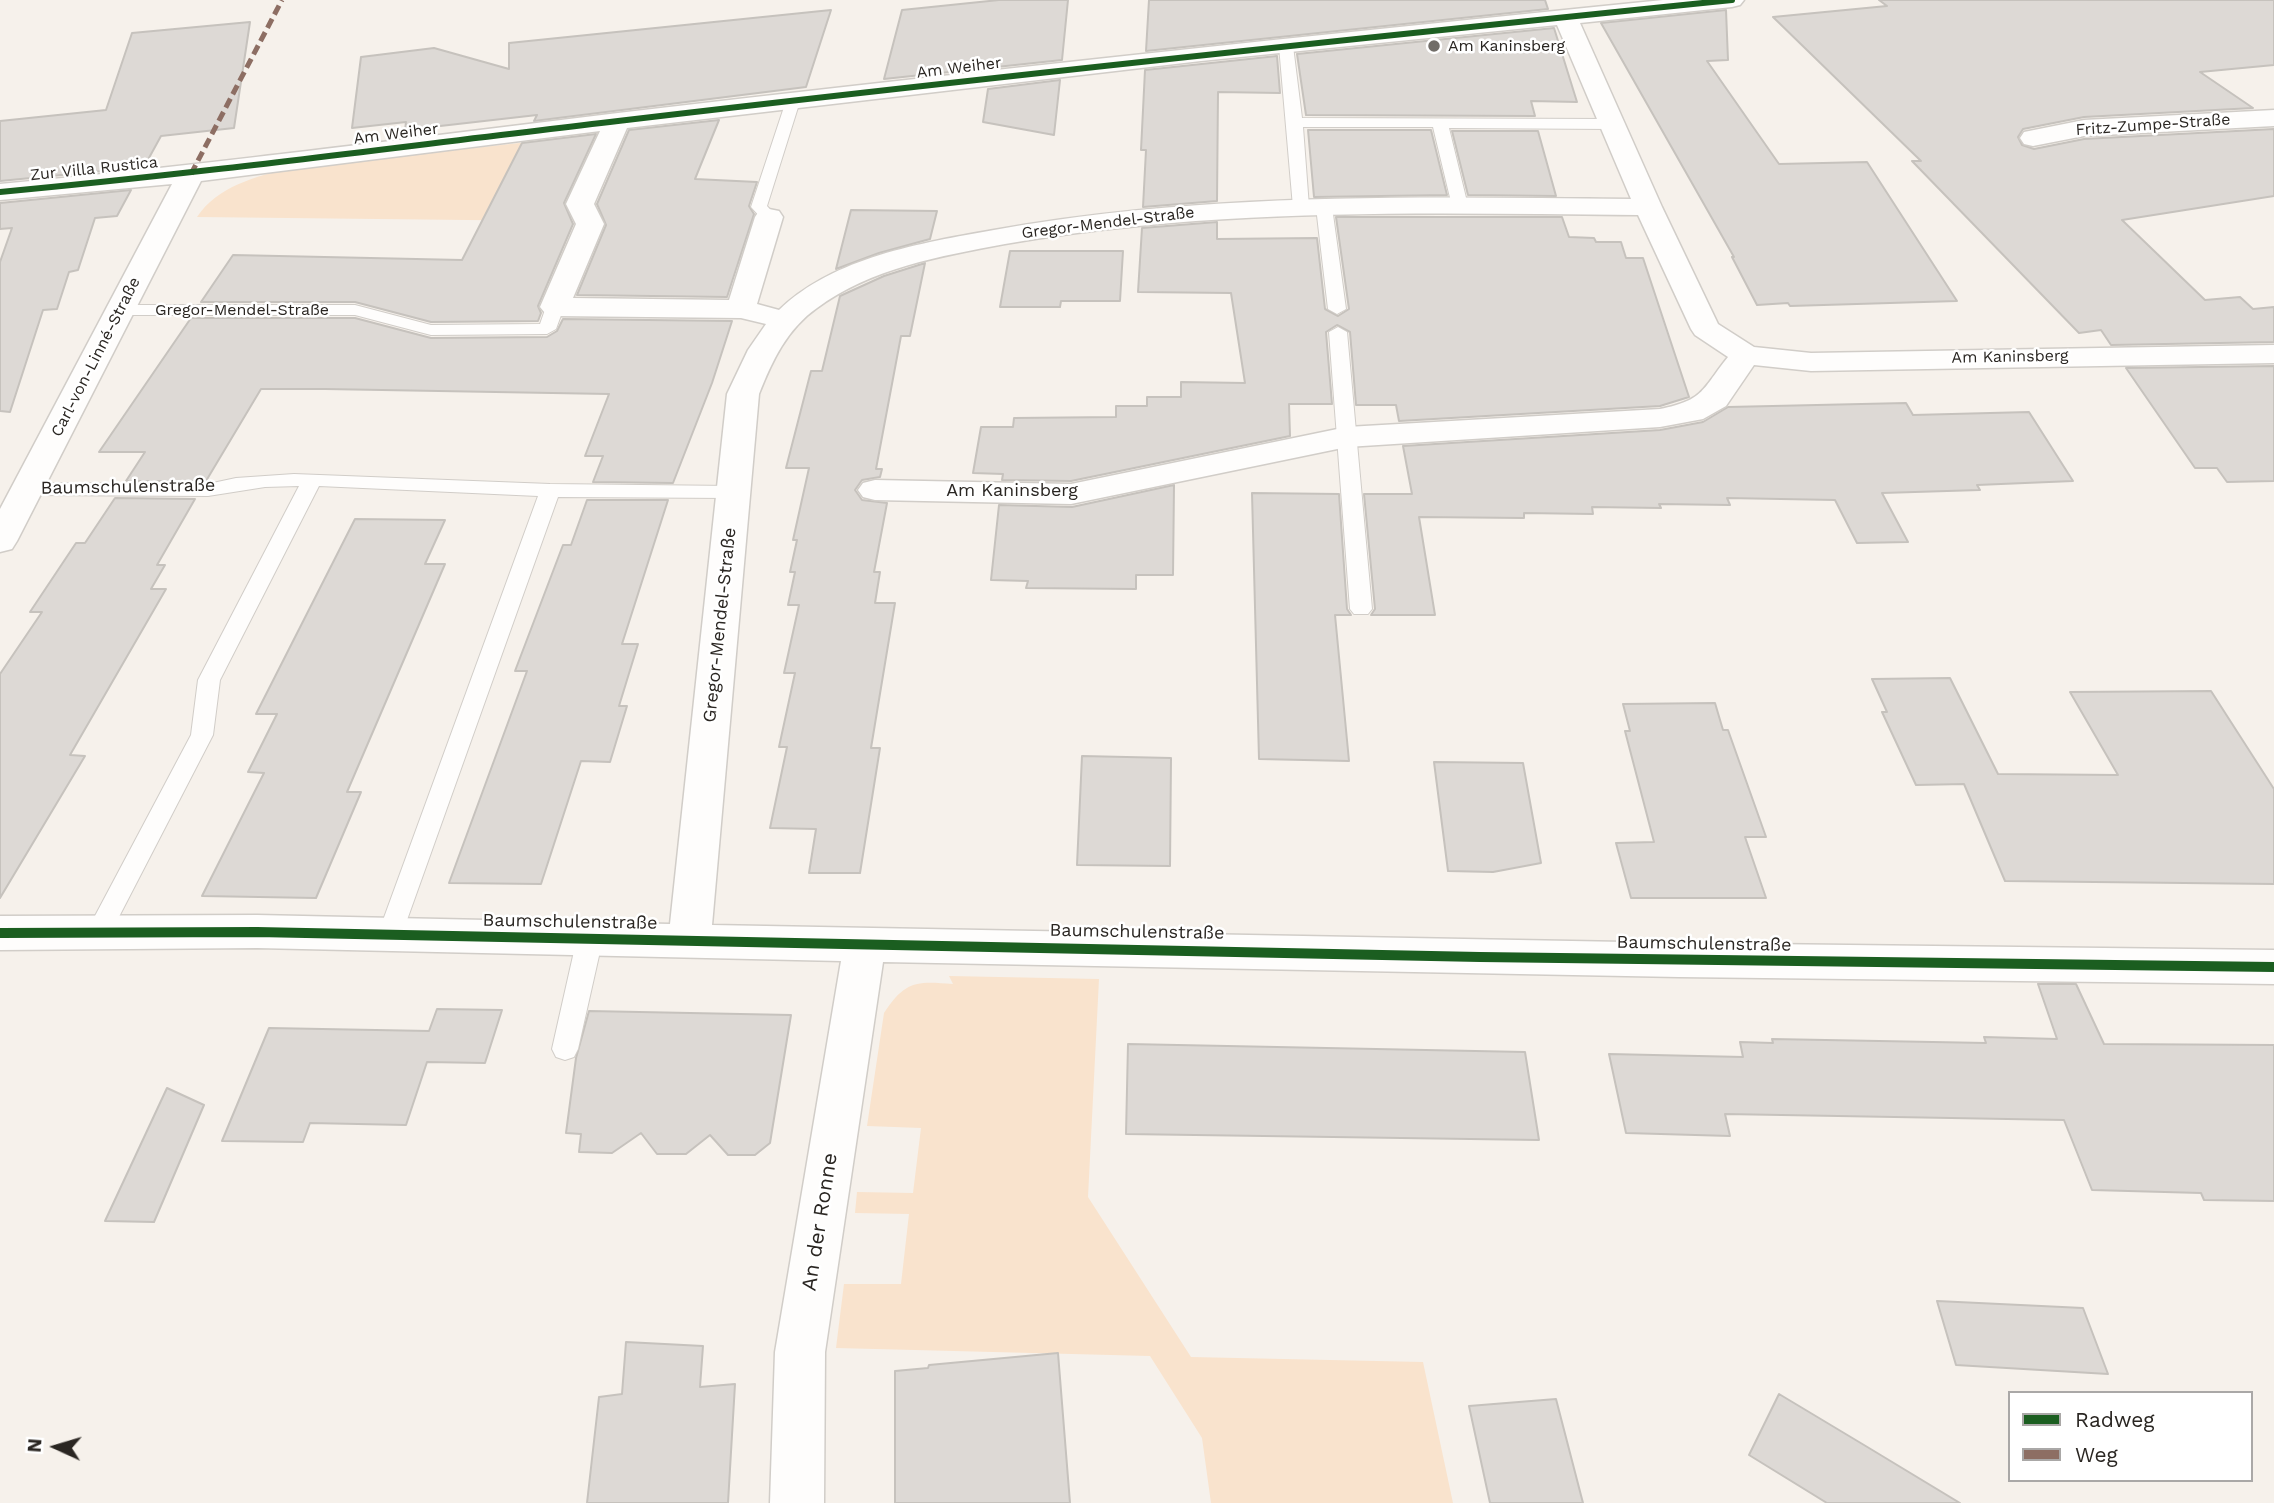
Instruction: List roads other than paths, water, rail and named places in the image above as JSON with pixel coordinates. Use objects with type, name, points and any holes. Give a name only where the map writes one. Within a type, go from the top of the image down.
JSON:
[{"type":"street","name":"Am Weiher","points":[[191,174],[793,101],[1732,0]]},
{"type":"street","name":"Am Kaninsberg","points":[[1566,18],[1648,207],[1706,329],[1746,355],[1811,362],[2274,354]]},
{"type":"street","name":"Fritz-Zumpe-Straße","points":[[2033,138],[2084,128],[2274,118]]},
{"type":"street","name":"Gregor-Mendel-Straße","points":[[555,307],[590,224],[580,204],[617,121]]},
{"type":"street","name":"Zur Villa Rustica","points":[[0,192],[191,174]]},
{"type":"street","name":"Carl-von-Linné-Straße","points":[[0,541],[191,174]]},
{"type":"street","name":"Gregor-Mendel-Straße","points":[[689,941],[743,394],[758,355],[784,320],[817,294],[854,276],[941,249],[1056,226],[1124,218],[1312,207],[1648,207]]},
{"type":"street","points":[[741,309],[769,217]]},
{"type":"street","points":[[555,307],[741,309],[784,320]]},
{"type":"street","name":"Am Kaninsberg","points":[[875,490],[1071,494],[1347,437],[1660,418],[1692,412],[1715,399],[1725,381],[1746,355]]},
{"type":"street","name":"Baumschulenstraße","points":[[0,933],[99,930],[390,934],[2000,965],[2274,967]]},
{"type":"street","name":"An der Ronne","points":[[797,1503],[800,1352],[865,943]]},
{"type":"lane","points":[[1286,46],[1295,122],[1337,309]]},
{"type":"lane","points":[[769,217],[759,207],[793,101]]},
{"type":"lane","points":[[1295,122],[1612,124]]},
{"type":"lane","points":[[1440,123],[1460,206]]},
{"type":"lane","name":"Gregor-Mendel-Straße","points":[[120,310],[355,310],[431,330],[534,330],[547,329],[555,307]]},
{"type":"lane","points":[[1338,332],[1361,609]]},
{"type":"lane","points":[[99,930],[202,735],[209,680],[312,480]]},
{"type":"lane","name":"Baumschulenstraße","points":[[27,489],[208,490],[235,483],[312,480],[551,491],[732,492]]},
{"type":"lane","points":[[390,934],[551,491]]},
{"type":"lane","points":[[565,1049],[590,938]]},
{"type":"place","name":"Am Kaninsberg","points":[[1434,46]]}]
